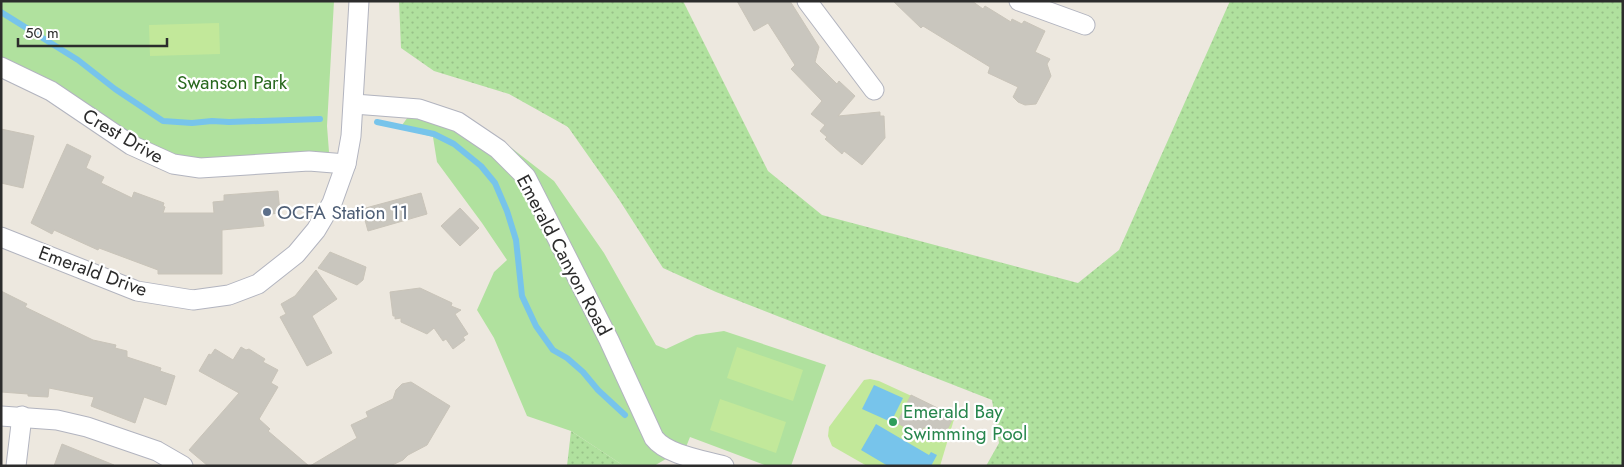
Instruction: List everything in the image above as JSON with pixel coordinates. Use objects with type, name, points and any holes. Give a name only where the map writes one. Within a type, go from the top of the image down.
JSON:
[{"type":"street","name":"Emerald Drive","points":[[1,236],[137,291],[193,300],[229,295],[258,284],[296,254],[316,230],[332,203],[346,164],[354,104],[359,1]]},
{"type":"street","points":[[807,1],[874,90]]},
{"type":"street","points":[[1019,1],[1085,25]]},
{"type":"street","name":"Crest Drive","points":[[1,67],[51,91],[131,145],[173,164],[200,168],[309,161],[346,164]]},
{"type":"street","name":"Emerald Canyon Road","points":[[354,104],[419,109],[458,122],[498,149],[526,177],[609,340],[654,438],[660,446],[670,451],[724,466]]},
{"type":"street","points":[[1,416],[57,420],[88,427],[157,451],[183,466]]},
{"type":"street","points":[[16,466],[22,416]]},
{"type":"green space","name":"Swanson Park","points":[[1,1],[334,1],[327,126],[329,152],[309,159],[242,162],[175,158],[134,140],[1,61]]},
{"type":"green space","points":[[399,1],[683,1],[768,171],[822,215],[1078,283],[1119,250],[1230,1],[1623,1],[1623,466],[986,466],[999,443],[992,400],[716,292],[663,268],[618,198],[568,127],[509,94],[434,71],[401,48]]},
{"type":"green space","points":[[219,23],[220,54],[150,56],[149,25]]},
{"type":"green space","points":[[415,107],[477,128],[500,139],[554,181],[604,253],[656,345],[666,349],[696,335],[724,331],[826,365],[791,466],[767,466],[690,437],[686,447],[654,466],[624,466],[571,431],[527,416],[494,338],[477,310],[494,272],[507,260],[437,162],[433,137],[400,128]]},
{"type":"green space","points":[[737,347],[803,370],[793,401],[727,378]]},
{"type":"green space","name":"Emerald Bay Swimming Pool","points":[[864,380],[879,381],[955,416],[940,466],[867,466],[832,446],[828,436],[829,427]]},
{"type":"green space","points":[[720,399],[786,422],[776,453],[710,430]]},
{"type":"green space","points":[[571,431],[624,466],[567,466]]},
{"type":"water","points":[[874,385],[903,398],[891,422],[862,409]]},
{"type":"water","points":[[876,424],[929,455],[931,452],[937,455],[931,466],[888,466],[861,450]]},
{"type":"building","points":[[737,1],[790,1],[819,47],[815,62],[837,84],[839,81],[855,96],[838,116],[880,112],[880,116],[884,116],[885,138],[862,165],[844,151],[842,154],[825,139],[827,137],[820,131],[825,125],[811,114],[822,101],[791,69],[795,65],[768,23],[754,31]]},
{"type":"building","points":[[893,1],[972,1],[983,9],[985,6],[1011,22],[1012,19],[1022,24],[1024,21],[1045,31],[1035,52],[1050,59],[1047,64],[1051,76],[1036,104],[1025,105],[1018,102],[1013,97],[1018,87],[988,73],[990,67],[923,26],[921,28]]},
{"type":"building","points":[[1,129],[34,136],[23,188],[1,183]]},
{"type":"building","points":[[67,144],[91,156],[86,168],[104,177],[101,183],[132,198],[134,192],[164,203],[163,213],[214,213],[213,202],[224,201],[224,195],[278,191],[280,213],[262,215],[264,226],[222,230],[222,274],[158,274],[158,270],[99,248],[98,250],[54,230],[52,234],[31,223]]},
{"type":"building","points":[[421,193],[427,214],[368,231],[362,209]]},
{"type":"building","points":[[460,208],[479,228],[460,246],[441,226]]},
{"type":"building","points":[[330,252],[366,267],[363,280],[357,285],[318,268]]},
{"type":"building","points":[[316,270],[337,299],[312,316],[332,353],[307,366],[280,317],[286,314],[281,304],[295,296]]},
{"type":"building","points":[[420,288],[452,303],[451,306],[461,310],[455,314],[468,334],[463,337],[465,340],[453,349],[446,339],[443,341],[434,328],[427,334],[401,322],[401,318],[395,319],[395,316],[393,316],[390,292]]},
{"type":"building","points":[[1,291],[27,304],[25,307],[93,340],[116,345],[115,348],[127,351],[127,357],[161,368],[160,371],[175,376],[166,405],[144,397],[135,423],[91,406],[94,397],[49,388],[48,397],[1,392]]},
{"type":"building","points":[[241,347],[246,350],[249,349],[265,359],[263,362],[278,370],[271,383],[278,387],[259,419],[270,429],[268,431],[309,466],[208,466],[189,450],[239,393],[199,371],[209,354],[211,355],[215,349],[233,360]]},
{"type":"building","points":[[411,382],[450,406],[427,445],[390,466],[310,466],[357,438],[351,425],[368,417],[366,412],[393,399],[396,390],[402,384]]},
{"type":"building","points":[[911,395],[954,416],[944,436],[924,427],[920,435],[897,423]]},
{"type":"building","points":[[62,444],[114,465],[54,466]]},
{"type":"waterway","points":[[1,12],[78,60],[115,89],[163,121],[192,123],[320,119]]},
{"type":"waterway","points":[[377,122],[434,134],[454,144],[481,166],[495,183],[507,211],[516,240],[522,296],[536,326],[553,350],[567,358],[583,372],[598,390],[625,415]]},
{"type":"place","name":"OCFA Station 11","points":[[267,212]]},
{"type":"place","name":"Emerald Bay Swimming Pool","points":[[893,422]]}]
